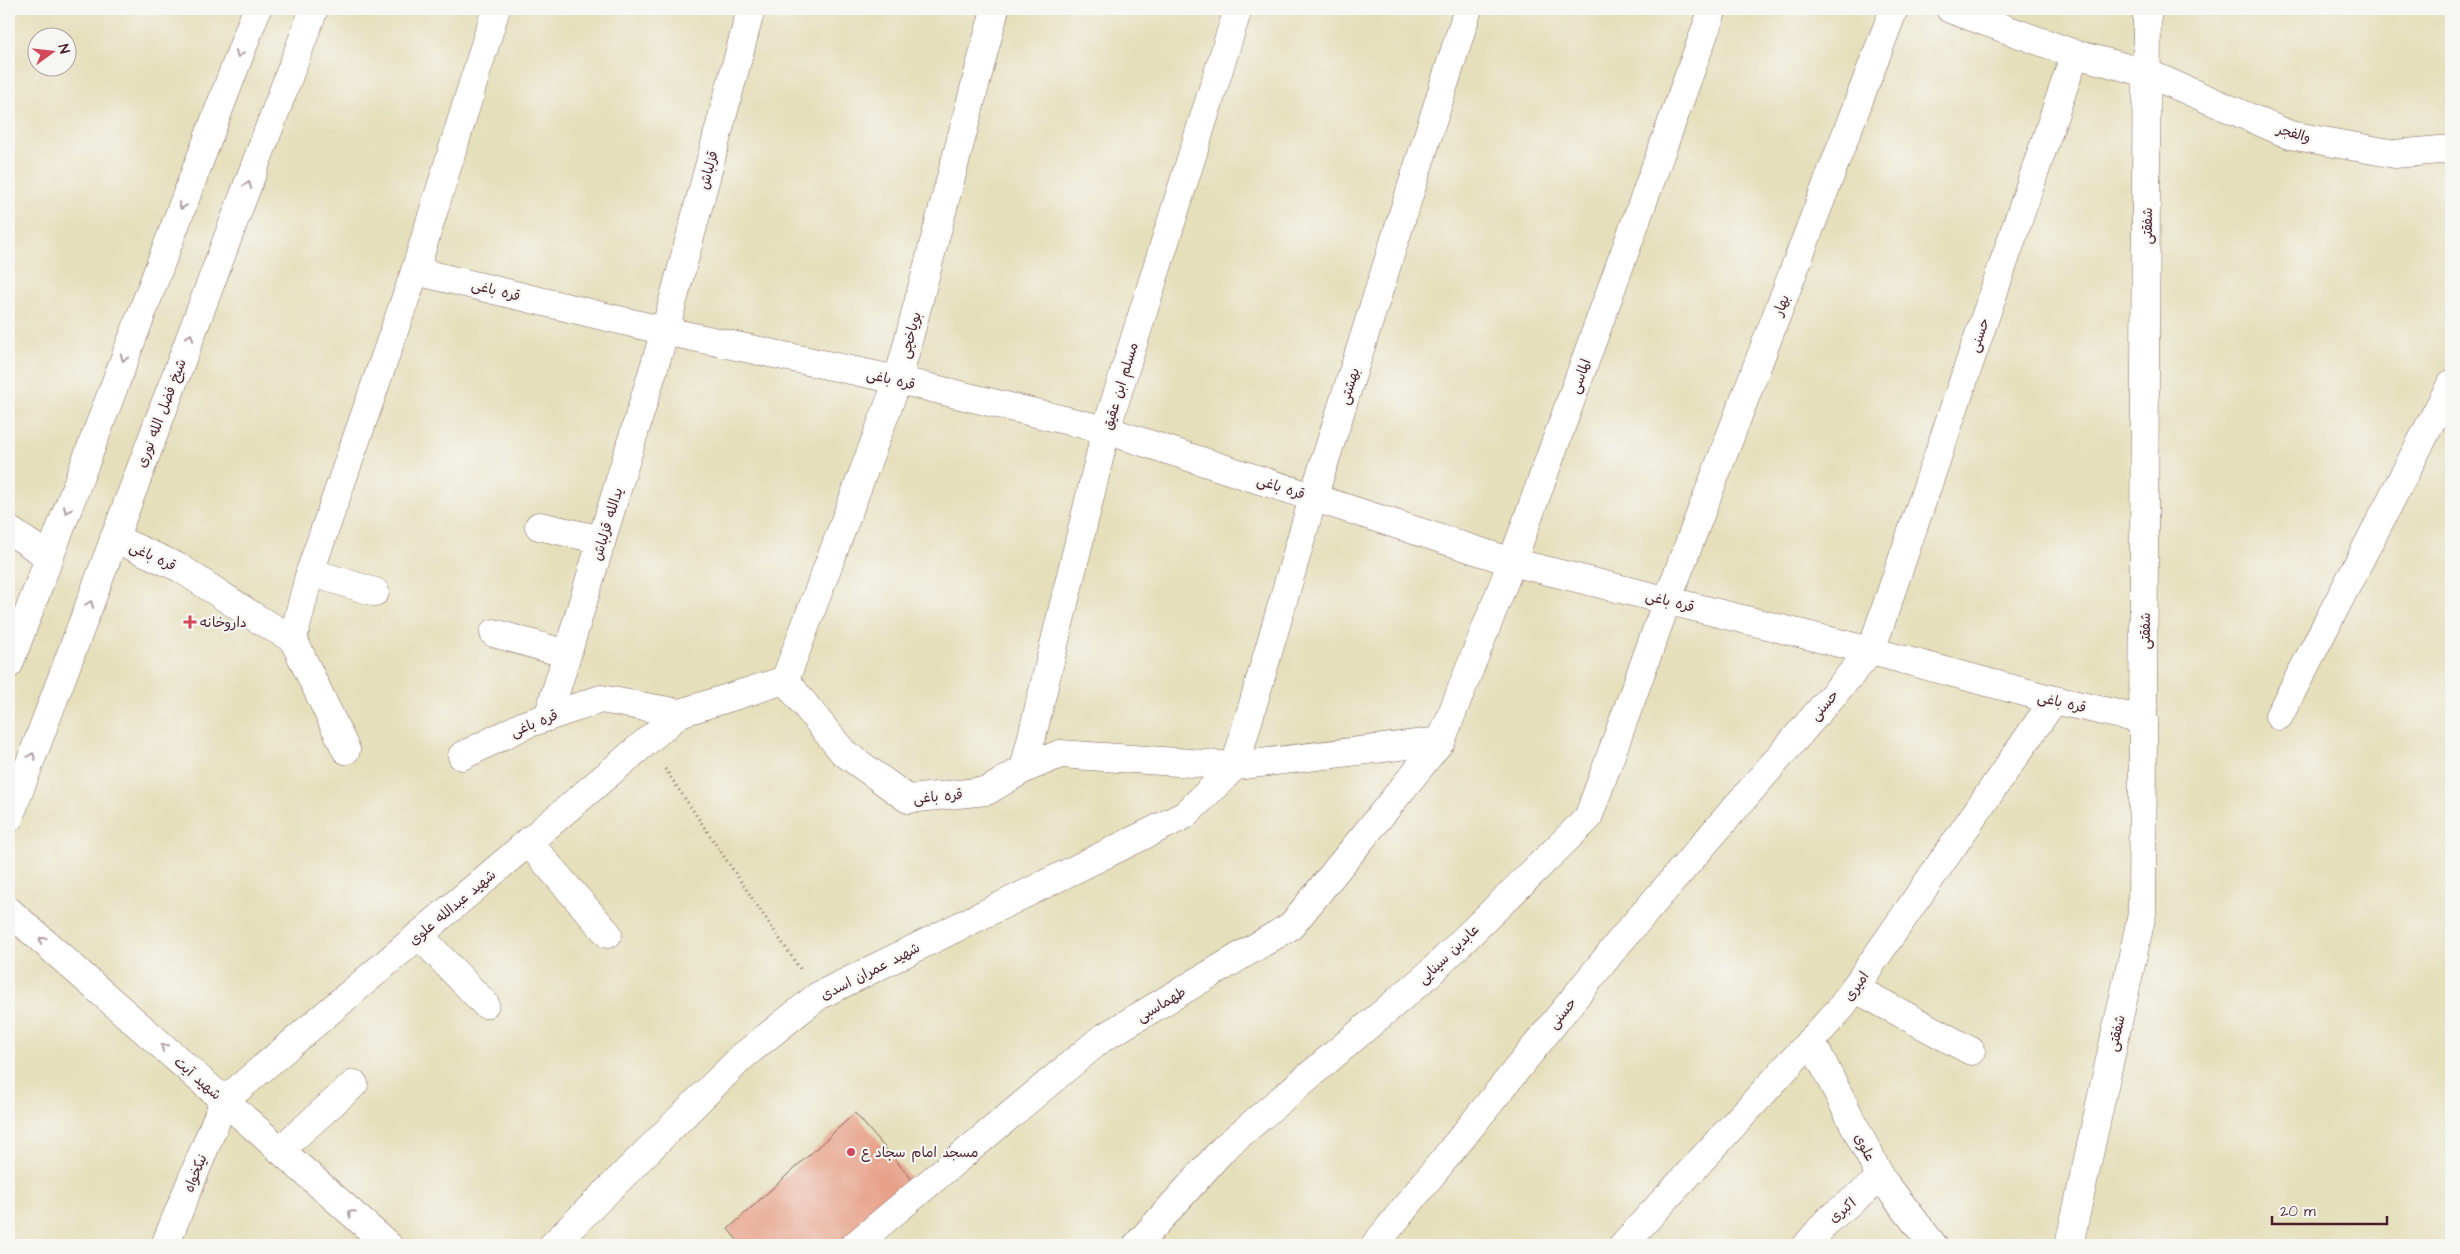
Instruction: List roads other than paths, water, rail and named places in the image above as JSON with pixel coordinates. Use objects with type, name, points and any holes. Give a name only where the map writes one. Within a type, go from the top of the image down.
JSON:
[{"type":"street","points":[[9,664],[256,9]]},
{"type":"street","name":"شیخ فضل الله نوری","points":[[9,818],[314,9]]},
{"type":"street","points":[[346,750],[293,639],[310,572],[414,271],[496,9]]},
{"type":"street","name":"قزلباش","points":[[665,331],[751,9]]},
{"type":"street","name":"بویاخچی","points":[[784,680],[898,380],[994,9]]},
{"type":"street","name":"مسلم ابن عقیق","points":[[1024,769],[1106,430],[1238,9]]},
{"type":"street","name":"بهشتی","points":[[1235,766],[1313,498],[1468,9]]},
{"type":"street","name":"الماسی","points":[[1441,741],[1512,562],[1713,9]]},
{"type":"street","name":"بهار","points":[[1667,601],[1894,9]]},
{"type":"street","name":"والفجر","points":[[1950,9],[2075,54],[2147,72],[2290,135],[2394,154],[2451,149]]},
{"type":"street","name":"شفقتی","points":[[2068,1245],[2142,914],[2147,9]]},
{"type":"street","name":"حسنی","points":[[1375,1245],[1621,940],[1871,651],[2075,54]]},
{"type":"street","name":"قره باغی","points":[[414,271],[665,331],[898,380],[1106,430],[1512,562],[1871,651],[2054,700],[2144,720]]},
{"type":"street","name":"یدالله قزلباش","points":[[548,716],[665,331]]},
{"type":"street","points":[[2279,716],[2451,384]]},
{"type":"street","points":[[539,526],[602,540]]},
{"type":"street","points":[[9,530],[49,557]]},
{"type":"street","name":"قره باغی","points":[[114,538],[180,568],[256,618],[293,639]]},
{"type":"street","points":[[310,572],[375,592]]},
{"type":"street","name":"عابدین سینایی","points":[[1137,1245],[1224,1148],[1428,974],[1588,818],[1667,601]]},
{"type":"street","points":[[494,633],[567,654]]},
{"type":"street","name":"قره باغی","points":[[462,756],[524,725],[601,699],[680,713],[784,680],[844,752],[908,799],[987,791],[1024,769],[1060,754],[1235,766],[1441,741]]},
{"type":"street","name":"امیری","points":[[1624,1245],[1840,1009],[2054,700]]},
{"type":"street","name":"شهید عبدالله علوی","points":[[224,1101],[680,713]]},
{"type":"street","name":"طهماسبی","points":[[855,1245],[1101,1039],[1291,926],[1441,741]]},
{"type":"street","name":"شهید عمران اسدی","points":[[554,1245],[743,1056],[818,996],[1185,814],[1235,766]]},
{"type":"street","points":[[528,842],[608,934]]},
{"type":"street","name":"شهید آیت","points":[[9,910],[388,1245]]},
{"type":"street","points":[[419,935],[485,1004]]},
{"type":"street","points":[[1854,988],[1971,1051]]},
{"type":"street","name":"علوی","points":[[1811,1040],[1881,1178],[1933,1245]]},
{"type":"street","points":[[280,1150],[354,1084]]},
{"type":"street","name":"نیکخواه","points":[[166,1245],[224,1101]]},
{"type":"street","name":"اکبری","points":[[1806,1245],[1828,1220],[1881,1178]]},
{"type":"place","name":"داروخانه","points":[[190,622]]},
{"type":"place","name":"مسجد امام سجاد ع","points":[[851,1152]]}]
